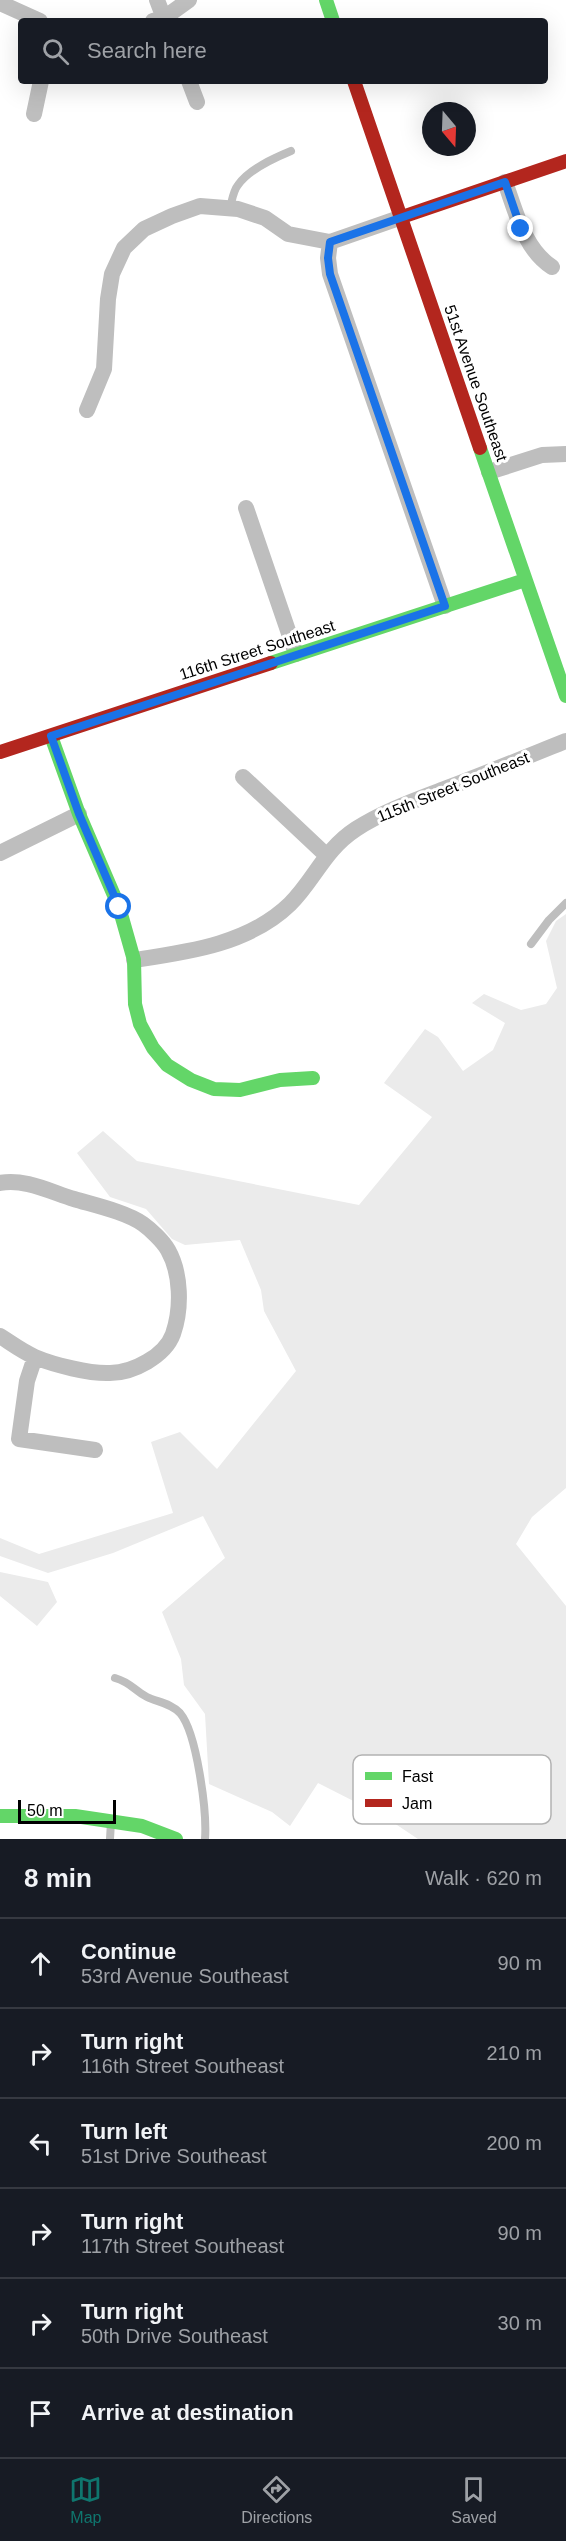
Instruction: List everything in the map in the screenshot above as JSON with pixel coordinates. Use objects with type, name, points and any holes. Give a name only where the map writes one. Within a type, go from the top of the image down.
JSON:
[{"type":"street","points":[[157,0],[161,18]]},
{"type":"street","points":[[164,18],[189,0]]},
{"type":"street","points":[[326,0],[332,18]]},
{"type":"street","points":[[0,3],[33,18]]},
{"type":"street","points":[[34,114],[40,84]]},
{"type":"street","points":[[190,84],[197,102]]},
{"type":"street","name":"51st Avenue Southeast","points":[[361,84],[402,217],[525,579],[558,647],[566,696]]},
{"type":"street","points":[[87,410],[104,369],[108,300],[112,274],[124,248],[144,229],[172,216],[200,207],[230,208],[265,218],[288,234],[330,242],[566,161]]},
{"type":"street","points":[[505,182],[521,229],[541,260],[552,267]]},
{"type":"street","points":[[330,242],[328,258],[330,274],[445,606]]},
{"type":"street","points":[[489,472],[542,455],[566,454]]},
{"type":"street","points":[[246,508],[296,654]]},
{"type":"street","name":"116th Street Southeast","points":[[0,752],[525,579]]},
{"type":"street","points":[[51,736],[79,814],[119,907],[134,960],[135,1004],[140,1024],[153,1048],[167,1065],[191,1080],[214,1089],[240,1090],[280,1080],[313,1078]]},
{"type":"street","name":"115th Street Southeast","points":[[134,960],[221,944],[257,927],[289,905],[310,880],[326,855],[355,830],[393,809],[566,741]]},
{"type":"street","points":[[243,777],[326,855]]},
{"type":"street","points":[[0,852],[79,814]]},
{"type":"street","points":[[0,1183],[12,1180],[104,1208],[142,1223],[168,1248],[178,1277],[178,1307],[172,1335],[158,1354],[137,1367],[111,1374],[79,1369],[35,1357],[0,1336]]},
{"type":"street","points":[[35,1357],[27,1381],[19,1439],[95,1450]]},
{"type":"street","points":[[0,1816],[75,1816],[142,1826],[176,1839]]},
{"type":"lane","points":[[230,208],[236,187],[242,181],[272,159],[291,151]]},
{"type":"lane","points":[[531,944],[549,920],[566,903]]},
{"type":"lane","points":[[115,1678],[129,1682],[145,1696],[172,1707],[180,1713],[186,1723],[204,1800],[205,1839]]},
{"type":"lane","points":[[110,1839],[111,1822]]},
{"type":"shaded area","points":[[566,914],[566,1488],[532,1517],[516,1544],[566,1606],[566,1839],[418,1839],[396,1824],[551,1824],[551,1755],[353,1755],[353,1801],[318,1783],[290,1826],[272,1812],[209,1784],[205,1714],[184,1685],[181,1659],[162,1612],[225,1558],[203,1516],[113,1553],[48,1573],[0,1556],[0,1538],[39,1554],[173,1513],[151,1442],[180,1432],[217,1469],[296,1371],[264,1311],[261,1290],[240,1240],[185,1245],[172,1239],[146,1209],[110,1197],[77,1153],[103,1131],[137,1161],[359,1205],[432,1117],[384,1083],[425,1029],[438,1037],[463,1071],[493,1050],[505,1023],[472,1003],[484,994],[521,1010],[546,1004],[557,988],[546,941],[556,921]]},
{"type":"shaded area","points":[[0,1572],[48,1582],[57,1602],[37,1626],[0,1596]]},
{"type":"traffic: fast","points":[[326,0],[332,18]]},
{"type":"traffic: fast","points":[[480,448],[566,696]]},
{"type":"traffic: fast","points":[[271,663],[525,580]]},
{"type":"traffic: fast","points":[[51,736],[79,814],[119,907],[134,960],[135,1004],[140,1024],[153,1048],[167,1065],[191,1080],[214,1089],[240,1090],[280,1080],[313,1078]]},
{"type":"traffic: fast","points":[[0,1816],[75,1816],[142,1826],[176,1839]]},
{"type":"traffic: jam","points":[[355,84],[480,448]]},
{"type":"traffic: jam","points":[[402,217],[566,161]]},
{"type":"traffic: jam","points":[[0,752],[271,663]]},
{"type":"route","points":[[119,907],[79,814],[51,736],[445,606],[330,274],[328,258],[330,242],[505,182],[521,229]]}]
